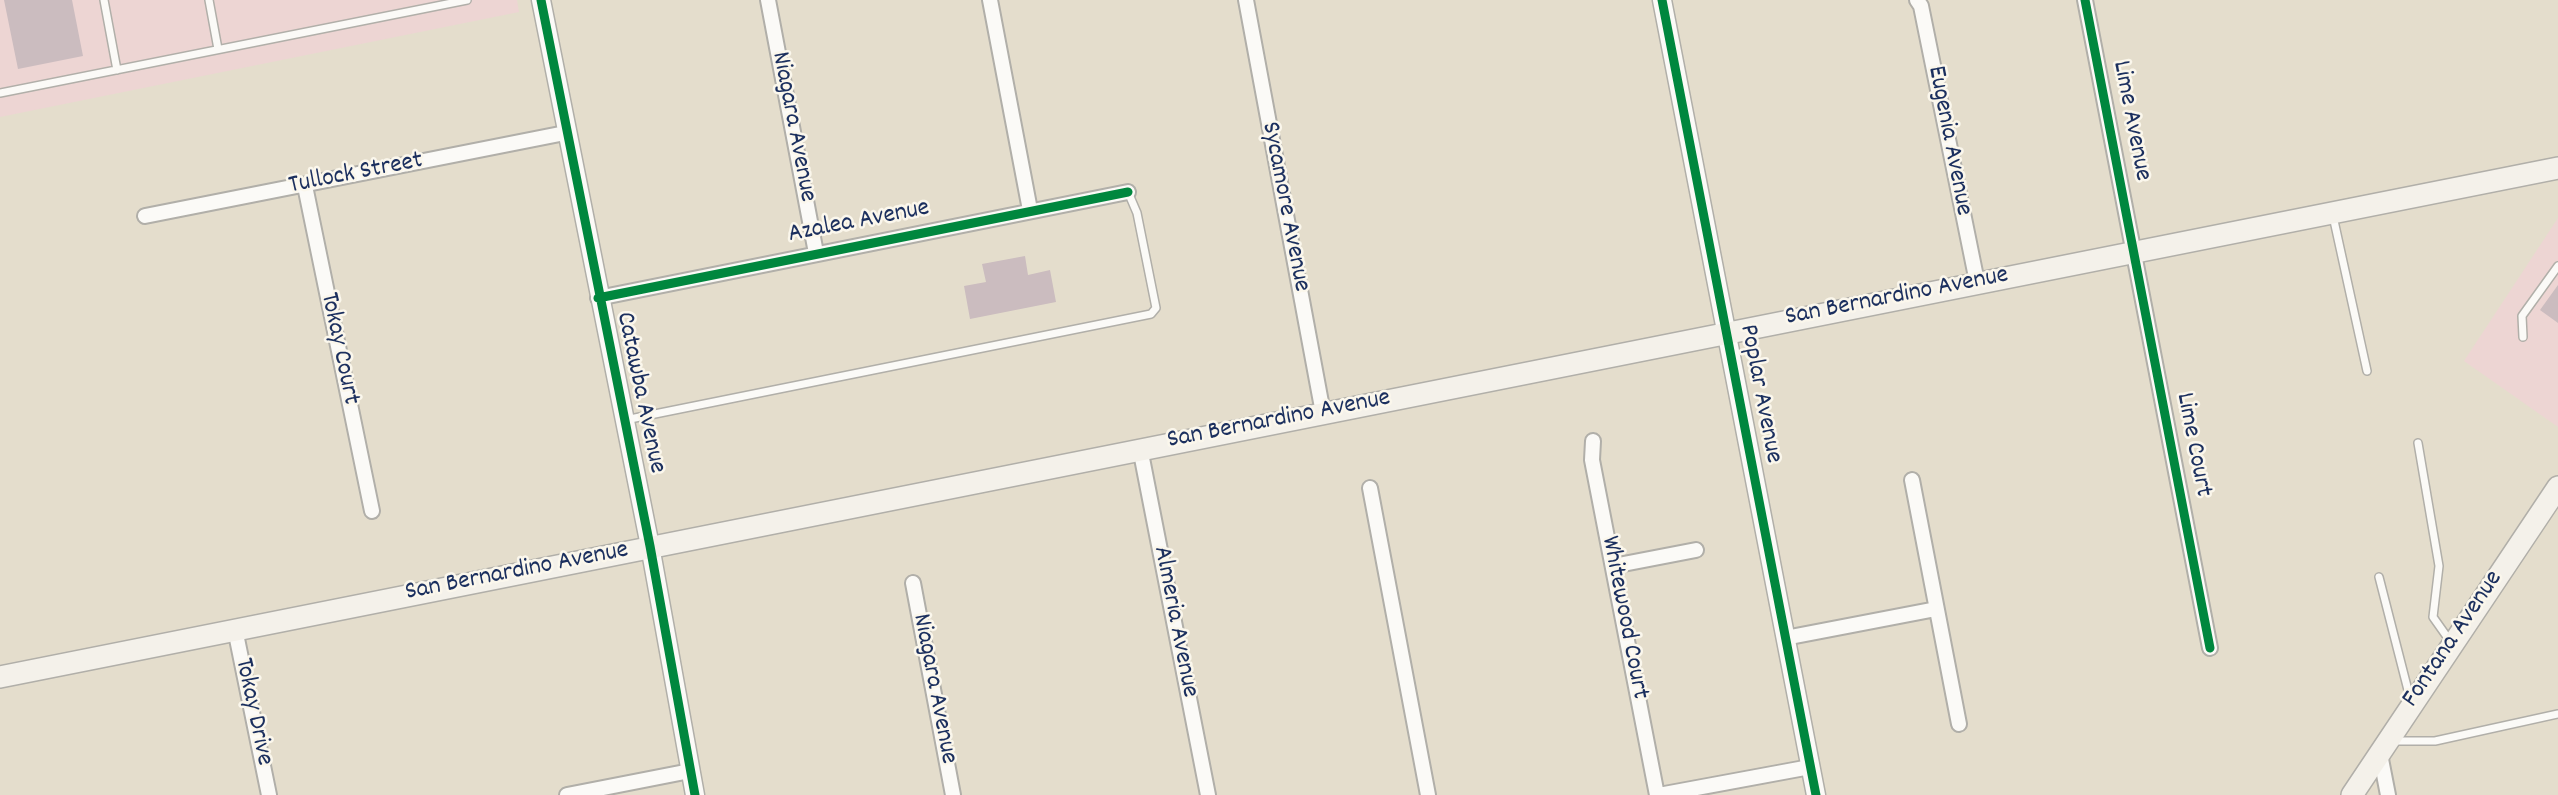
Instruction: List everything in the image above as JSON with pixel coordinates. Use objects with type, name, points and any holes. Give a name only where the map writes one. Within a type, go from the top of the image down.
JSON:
[{"type":"main road","name":"San Bernardino Avenue","points":[[0,677],[1140,448],[2558,168]]},
{"type":"main road","name":"Fontana Avenue","points":[[2352,795],[2411,703],[2558,487]]},
{"type":"street","name":"Catawba Avenue","points":[[541,0],[565,133],[650,546],[695,795]]},
{"type":"street","name":"Niagara Avenue","points":[[768,0],[816,253]]},
{"type":"street","points":[[990,0],[1030,210]]},
{"type":"street","name":"Sycamore Avenue","points":[[1246,0],[1323,413]]},
{"type":"street","name":"Poplar Avenue","points":[[1662,0],[1816,795]]},
{"type":"street","name":"Eugenia Avenue","points":[[1917,0],[1921,6],[1977,282]]},
{"type":"street","name":"Lime Avenue","points":[[2085,0],[2134,251]]},
{"type":"street","name":"Tullock Street","points":[[145,216],[565,133]]},
{"type":"street","name":"Tokay Court","points":[[305,186],[372,511]]},
{"type":"street","name":"Azalea Avenue","points":[[598,298],[1128,192]]},
{"type":"street","name":"Lime Court","points":[[2134,251],[2210,648]]},
{"type":"street","name":"Whitewood Court","points":[[1593,441],[1592,460],[1658,795]]},
{"type":"street","name":"Almeria Avenue","points":[[1140,448],[1208,795]]},
{"type":"street","points":[[1912,481],[1959,724]]},
{"type":"street","points":[[1370,488],[1428,795]]},
{"type":"street","points":[[1613,566],[1696,550]]},
{"type":"street","name":"Niagara Avenue","points":[[913,583],[953,795]]},
{"type":"street","points":[[1785,638],[1936,610]]},
{"type":"street","name":"Tokay Drive","points":[[235,629],[269,795]]},
{"type":"street","points":[[2384,747],[2388,795]]},
{"type":"street","points":[[1658,795],[1810,767]]},
{"type":"street","points":[[567,795],[690,771]]},
{"type":"lane","points":[[104,0],[117,70]]},
{"type":"lane","points":[[209,0],[218,49]]},
{"type":"lane","points":[[0,93],[467,0]]},
{"type":"lane","points":[[623,420],[1151,314],[1156,308],[1137,213],[1128,192]]},
{"type":"lane","points":[[2333,212],[2367,371]]},
{"type":"lane","points":[[2523,337],[2522,316],[2558,266]]},
{"type":"lane","points":[[2418,443],[2439,566],[2433,617],[2451,644]]},
{"type":"lane","points":[[2379,577],[2411,703]]},
{"type":"lane","points":[[2384,747],[2435,741],[2558,713]]},
{"type":"shaded area","points":[[0,0],[517,0],[519,12],[0,117]]},
{"type":"shaded area","points":[[2558,218],[2558,427],[2464,361]]},
{"type":"building","points":[[4,0],[72,0],[83,56],[18,69]]},
{"type":"building","points":[[1025,256],[1028,275],[1050,270],[1056,302],[970,319],[964,286],[986,282],[982,264]]},
{"type":"building","points":[[2558,285],[2558,323],[2540,310]]},
{"type":"cycle path","points":[[541,0],[650,546],[695,795]]},
{"type":"cycle path","points":[[1662,0],[1816,795]]},
{"type":"cycle path","points":[[2085,0],[2210,648]]},
{"type":"cycle path","points":[[598,298],[1128,192]]}]
